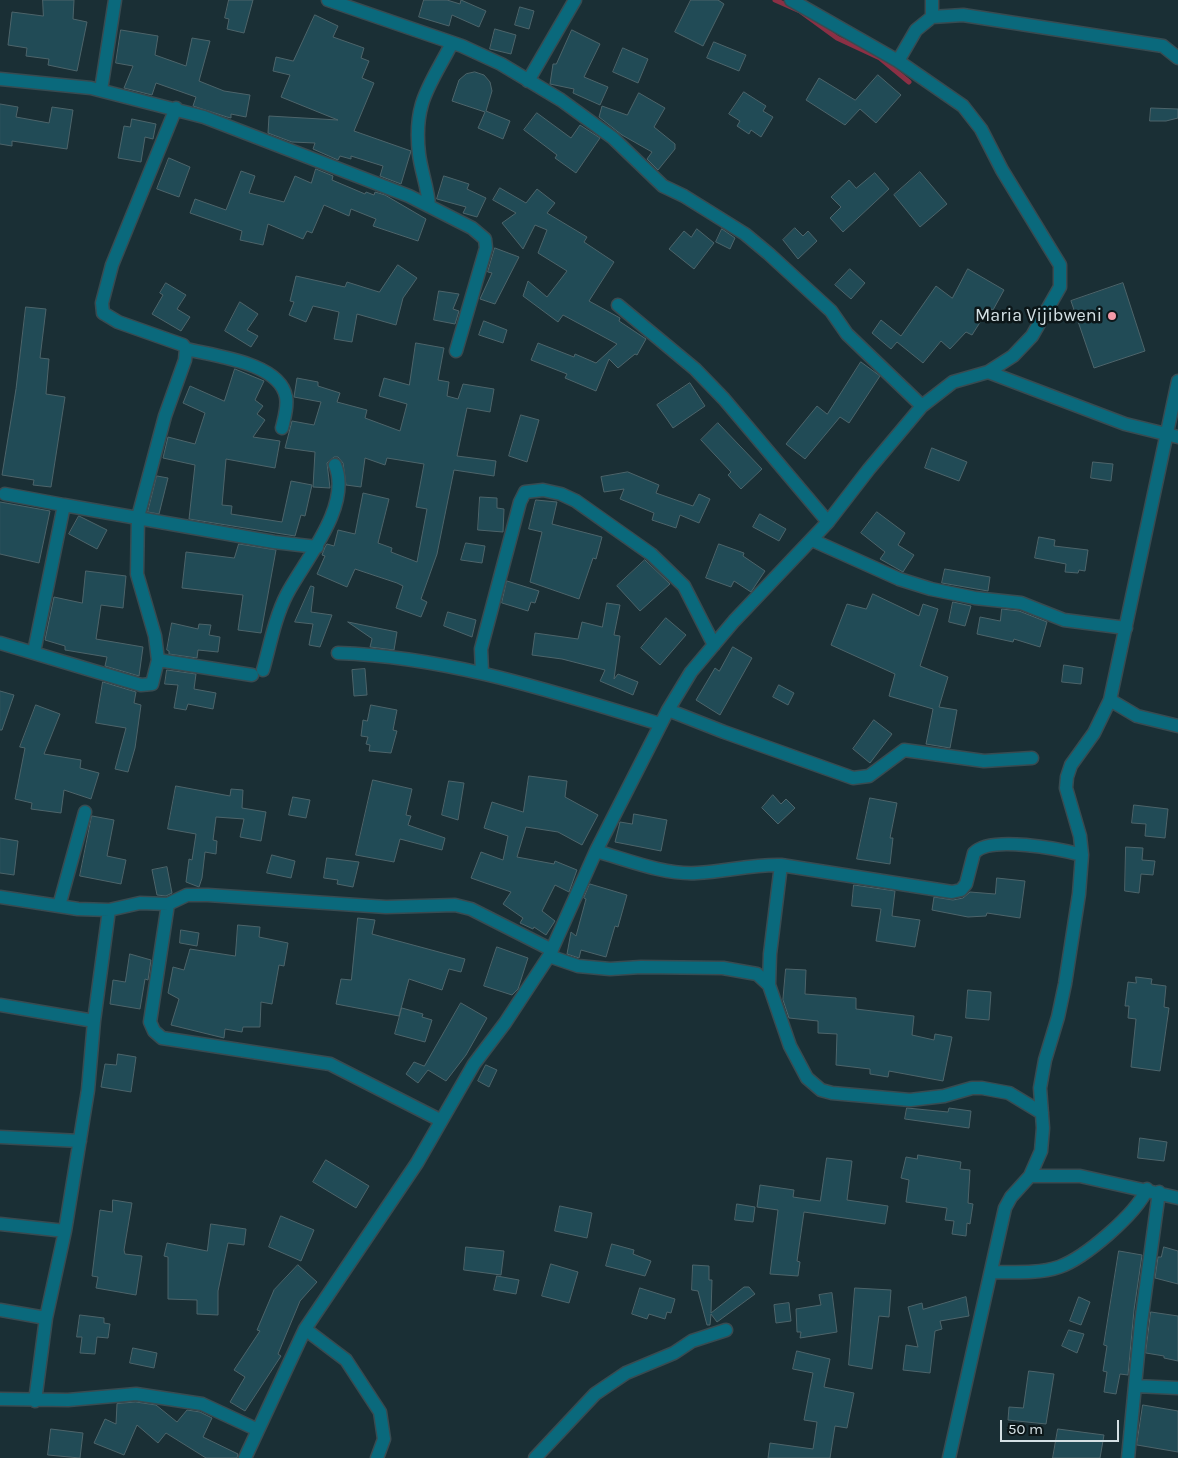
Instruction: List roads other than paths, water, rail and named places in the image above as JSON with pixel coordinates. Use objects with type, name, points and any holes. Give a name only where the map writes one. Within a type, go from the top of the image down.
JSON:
[{"type":"street","points":[[101,90],[115,0]]},
{"type":"street","points":[[328,0],[452,43],[502,64],[561,100],[613,138],[663,186],[690,200],[745,234],[769,254],[831,310],[847,334],[922,406]]},
{"type":"street","points":[[528,81],[575,0]]},
{"type":"street","points":[[245,1458],[305,1329],[407,1179],[474,1064],[505,1023],[550,953],[596,851],[660,724],[691,672],[828,522],[869,469],[922,406],[953,382],[988,372],[1000,366],[1032,336],[1060,288],[1060,265],[1002,170],[981,129],[963,106],[898,61],[791,0]]},
{"type":"street","points":[[932,0],[932,18]]},
{"type":"street","points":[[898,61],[916,30],[932,18],[963,15],[1163,46],[1178,58]]},
{"type":"street","points":[[429,206],[426,180],[419,156],[417,125],[420,104],[452,43]]},
{"type":"street","points":[[0,79],[101,90],[176,108],[226,125],[429,206],[472,228],[482,234],[486,243],[484,258],[456,351]]},
{"type":"street","points":[[0,644],[34,652],[96,673],[141,685],[152,684],[158,660],[156,636],[137,574],[138,517],[166,416],[185,360],[186,350],[183,344],[118,322],[103,313],[102,302],[120,245],[176,108]]},
{"type":"street","points":[[618,305],[695,369],[724,399],[828,522]]},
{"type":"street","points":[[186,350],[266,370],[282,384],[287,399],[282,428]]},
{"type":"street","points":[[988,372],[1125,424],[1172,435]]},
{"type":"street","points":[[949,1458],[1006,1208],[1011,1197],[1030,1176],[1041,1151],[1042,1113],[1040,1088],[1045,1060],[1058,1017],[1065,984],[1079,894],[1082,856],[1080,836],[1067,793],[1067,777],[1071,765],[1094,733],[1110,700],[1172,435],[1178,381]]},
{"type":"street","points":[[158,660],[257,673],[284,602],[317,546],[330,519],[337,493],[338,472],[335,465]]},
{"type":"street","points":[[482,672],[481,649],[520,502],[525,492],[533,489],[562,494],[576,501],[651,554],[684,586],[714,645]]},
{"type":"street","points":[[4,494],[274,542],[317,546]]},
{"type":"street","points":[[34,652],[64,505]]},
{"type":"street","points":[[812,540],[899,579],[930,589],[976,598],[1021,603],[1064,620],[1126,628]]},
{"type":"street","points":[[338,653],[432,662],[482,672],[563,693],[660,724]]},
{"type":"street","points":[[1110,700],[1137,716],[1178,726]]},
{"type":"street","points":[[668,710],[853,778],[869,776],[904,750],[984,761],[1032,758]]},
{"type":"street","points":[[59,906],[85,812]]},
{"type":"street","points":[[596,851],[681,873],[696,874],[756,864],[781,864],[952,892],[961,890],[966,884],[974,853],[982,847],[1011,844],[1036,846],[1082,856]]},
{"type":"street","points":[[781,864],[770,954],[769,985],[790,1046],[807,1078],[821,1090],[832,1093],[910,1100],[944,1096],[972,1088],[996,1090],[1019,1098],[1042,1113]]},
{"type":"street","points":[[0,897],[59,906],[109,910],[140,903],[168,904],[187,895],[386,907],[455,905],[471,909],[550,953],[578,966],[610,969],[641,966],[723,968],[749,971],[757,974],[769,985]]},
{"type":"street","points":[[168,904],[150,1022],[154,1031],[162,1038],[330,1064],[440,1120]]},
{"type":"street","points":[[35,1401],[46,1318],[65,1231],[88,1090],[94,1021],[109,910]]},
{"type":"street","points":[[0,1005],[94,1021]]},
{"type":"street","points":[[0,1136],[80,1141]]},
{"type":"street","points":[[1030,1176],[1080,1176],[1178,1198]]},
{"type":"street","points":[[991,1272],[1049,1269],[1071,1261],[1130,1214],[1153,1191]]},
{"type":"street","points":[[1128,1458],[1153,1191]]},
{"type":"street","points":[[0,1224],[65,1231]]},
{"type":"street","points":[[0,1310],[46,1318]]},
{"type":"street","points":[[305,1329],[346,1360],[380,1412],[384,1439],[377,1458]]},
{"type":"street","points":[[535,1458],[595,1394],[618,1378],[655,1359],[674,1353],[692,1341],[726,1330]]},
{"type":"street","points":[[1136,1386],[1178,1388]]},
{"type":"street","points":[[0,1399],[35,1401],[145,1395],[202,1404],[258,1430]]},
{"type":"waterway","points":[[775,0],[800,11],[837,38],[880,58],[909,82]]},
{"type":"place","name":"Maria Vijibweni","points":[[1112,316]]}]
